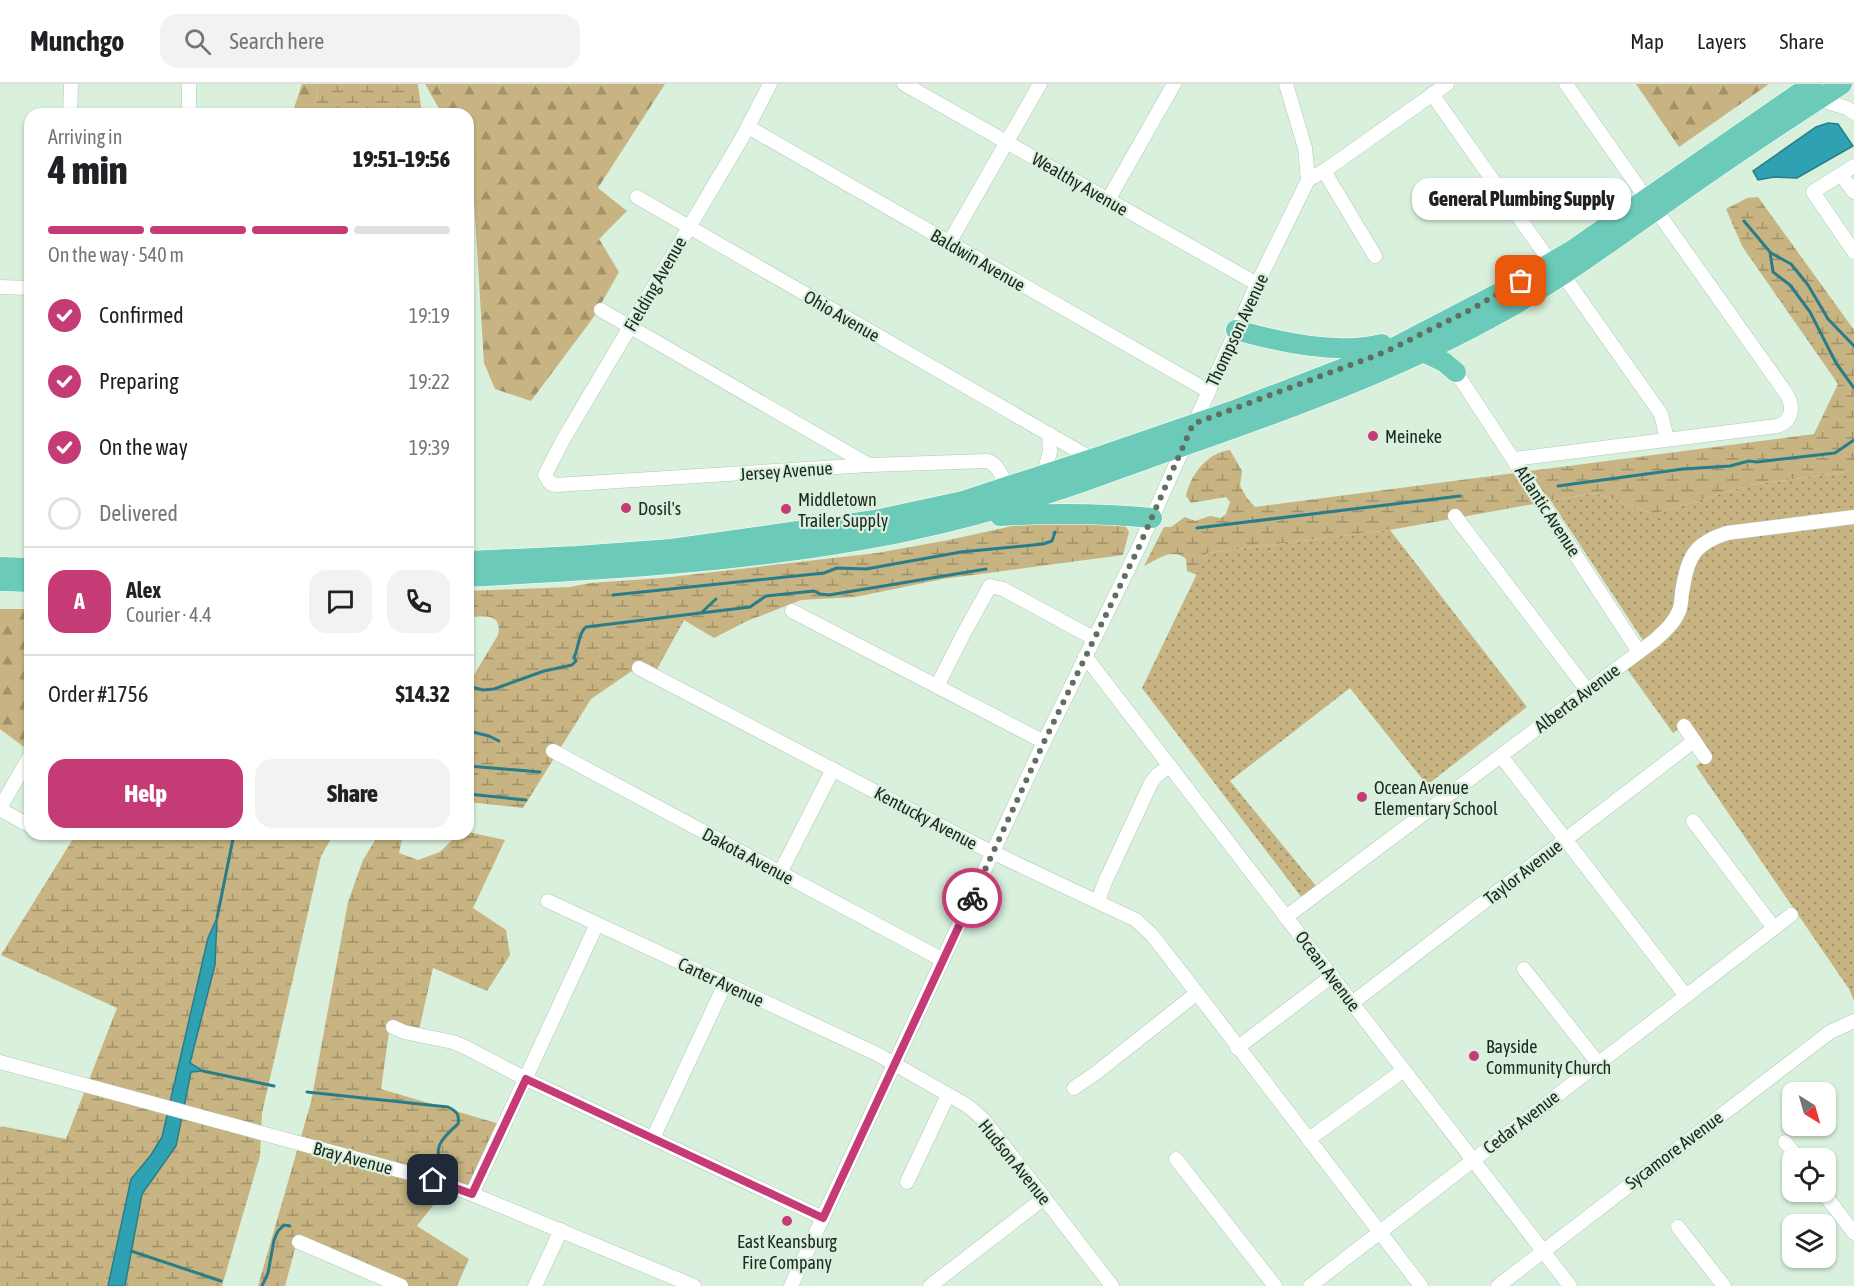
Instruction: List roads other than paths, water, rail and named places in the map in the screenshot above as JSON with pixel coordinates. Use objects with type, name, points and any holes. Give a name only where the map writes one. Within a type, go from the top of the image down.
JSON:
[{"type":"highway","points":[[474,561],[659,550],[875,520],[929,510],[1092,459],[1385,352],[1457,337],[1815,92],[1842,84]]},
{"type":"highway","points":[[474,577],[592,570],[766,554],[861,540],[971,517],[1065,488],[1299,405],[1423,343],[1470,310],[1557,269]]},
{"type":"highway","points":[[1236,330],[1264,338],[1333,348],[1352,349],[1423,343],[1456,372]]},
{"type":"highway","points":[[1456,372],[1454,350],[1457,337]]},
{"type":"highway","points":[[971,517],[1038,514],[1120,515],[1152,518]]},
{"type":"highway","points":[[0,567],[24,568]]},
{"type":"highway","points":[[0,581],[24,582]]},
{"type":"street","points":[[70,108],[71,84]]},
{"type":"street","points":[[189,84],[189,106]]},
{"type":"street","name":"Fielding Avenue","points":[[550,483],[544,475],[547,467],[748,127],[770,84]]},
{"type":"street","name":"Wealthy Avenue","points":[[905,84],[1257,284]]},
{"type":"street","points":[[949,243],[1040,84]]},
{"type":"street","points":[[1108,200],[1174,84]]},
{"type":"street","points":[[1286,84],[1305,148],[1308,180],[1447,84]]},
{"type":"street","points":[[1514,459],[1777,426],[1788,419],[1791,410],[1790,399],[1786,393],[1566,84]]},
{"type":"street","points":[[1815,92],[1854,112]]},
{"type":"street","points":[[1432,94],[1661,414],[1666,439]]},
{"type":"street","name":"Baldwin Avenue","points":[[748,127],[1208,391]]},
{"type":"street","points":[[1854,166],[1813,192],[1854,252]]},
{"type":"street","points":[[1324,171],[1375,256]]},
{"type":"street","points":[[1841,175],[1854,192]]},
{"type":"street","name":"Thompson Avenue","points":[[790,1286],[1093,638],[1152,518],[1257,284],[1308,180]]},
{"type":"street","name":"Ohio Avenue","points":[[637,197],[1092,459]]},
{"type":"street","points":[[0,287],[24,288]]},
{"type":"street","points":[[601,310],[869,465]]},
{"type":"street","name":"Atlantic Avenue","points":[[1456,372],[1639,652]]},
{"type":"street","points":[[1042,475],[1050,452],[1049,434]]},
{"type":"street","name":"Jersey Avenue","points":[[550,483],[556,485],[869,465],[987,461],[996,465],[1007,486]]},
{"type":"street","points":[[1455,516],[1587,690]]},
{"type":"street","name":"Alberta Avenue","points":[[1286,917],[1639,652],[1673,622],[1680,608],[1689,562],[1707,539],[1727,533],[1854,517]]},
{"type":"street","points":[[937,686],[990,586],[1003,589],[1093,638]]},
{"type":"street","points":[[792,611],[1044,742]]},
{"type":"street","name":"Ocean Avenue","points":[[1085,656],[1570,1286]]},
{"type":"street","name":"Kentucky Avenue","points":[[639,668],[993,852],[1136,920],[1197,993],[1421,1286]]},
{"type":"street","points":[[1684,726],[1705,757]]},
{"type":"street","name":"Taylor Avenue","points":[[1352,1003],[1694,741]]},
{"type":"street","name":"Dakota Avenue","points":[[553,752],[943,960]]},
{"type":"street","points":[[1501,756],[1686,996]]},
{"type":"street","points":[[24,766],[0,808],[24,822]]},
{"type":"street","points":[[1098,901],[1151,783],[1170,766]]},
{"type":"street","points":[[780,873],[833,769]]},
{"type":"street","points":[[1693,821],[1774,928]]},
{"type":"street","name":"Carter Avenue","points":[[548,902],[877,1054],[894,1065]]},
{"type":"street","name":"Cedar Avenue","points":[[1310,1286],[1791,915]]},
{"type":"street","points":[[472,1194],[597,924]]},
{"type":"street","points":[[1524,969],[1598,1063]]},
{"type":"street","points":[[1237,1048],[1332,976]]},
{"type":"street","points":[[653,1138],[725,984]]},
{"type":"street","points":[[1074,1088],[1197,993]]},
{"type":"street","name":"Sycamore Avenue","points":[[1498,1286],[1830,1032],[1854,1021]]},
{"type":"street","points":[[393,1027],[404,1032],[459,1045],[526,1079],[823,1218]]},
{"type":"street","name":"Bray Avenue","points":[[0,1062],[420,1176],[561,1230],[663,1280],[694,1286]]},
{"type":"street","name":"Hudson Avenue","points":[[894,1065],[968,1106],[984,1120],[1112,1286]]},
{"type":"street","points":[[1309,1139],[1404,1070]]},
{"type":"street","points":[[907,1182],[948,1095]]},
{"type":"street","points":[[1785,1142],[1790,1148]]},
{"type":"street","points":[[1176,1159],[1275,1286]]},
{"type":"street","points":[[930,1286],[1044,1198]]},
{"type":"street","points":[[1830,1202],[1854,1233]]},
{"type":"street","points":[[1678,1227],[1724,1286]]},
{"type":"street","points":[[535,1286],[561,1230]]},
{"type":"street","points":[[298,1242],[401,1286]]},
{"type":"water","points":[[1828,123],[1838,124],[1853,146],[1797,178],[1774,177],[1758,180],[1753,171],[1816,127]]},
{"type":"water","points":[[217,918],[215,965],[190,1063],[203,1071],[191,1072],[176,1146],[142,1194],[125,1286],[108,1286],[131,1179],[151,1155],[162,1137],[208,938]]},
{"type":"waterway","points":[[1744,221],[1770,252],[1773,272],[1790,285],[1810,312],[1836,363],[1854,388]]},
{"type":"waterway","points":[[1771,253],[1791,264],[1808,285],[1828,319],[1854,346]]},
{"type":"waterway","points":[[1558,486],[1683,469],[1730,466],[1749,461],[1835,453],[1854,440]]},
{"type":"waterway","points":[[1197,528],[1460,496]]},
{"type":"waterway","points":[[613,595],[824,573],[837,568],[866,569],[961,552],[1043,544],[1052,541],[1055,532]]},
{"type":"waterway","points":[[474,688],[494,689],[544,671],[572,665],[576,661],[574,657],[581,633],[586,627],[750,607],[766,596],[814,591],[829,595],[986,569]]},
{"type":"waterway","points":[[702,612],[716,599]]},
{"type":"waterway","points":[[474,732],[499,741]]},
{"type":"waterway","points":[[474,766],[540,772]]},
{"type":"waterway","points":[[474,795],[526,800]]},
{"type":"waterway","points":[[217,918],[233,840]]},
{"type":"waterway","points":[[203,1071],[274,1086]]},
{"type":"waterway","points":[[307,1092],[451,1108],[458,1115],[458,1124],[443,1139],[438,1151],[442,1163],[449,1169]]},
{"type":"waterway","points":[[262,1286],[268,1273],[274,1240],[278,1231],[284,1225],[290,1226]]},
{"type":"waterway","points":[[131,1251],[221,1281]]},
{"type":"place","name":"General Plumbing Supply","points":[[1521,281]]},
{"type":"place","name":"Meineke","points":[[1373,436]]},
{"type":"place","name":"Dosil's","points":[[626,508]]},
{"type":"place","name":"Middletown Trailer Supply","points":[[786,509]]},
{"type":"place","name":"Ocean Avenue Elementary School","points":[[1362,797]]},
{"type":"place","name":"Bayside Community Church","points":[[1474,1056]]},
{"type":"place","name":"East Keansburg Fire Company","points":[[787,1221]]}]
